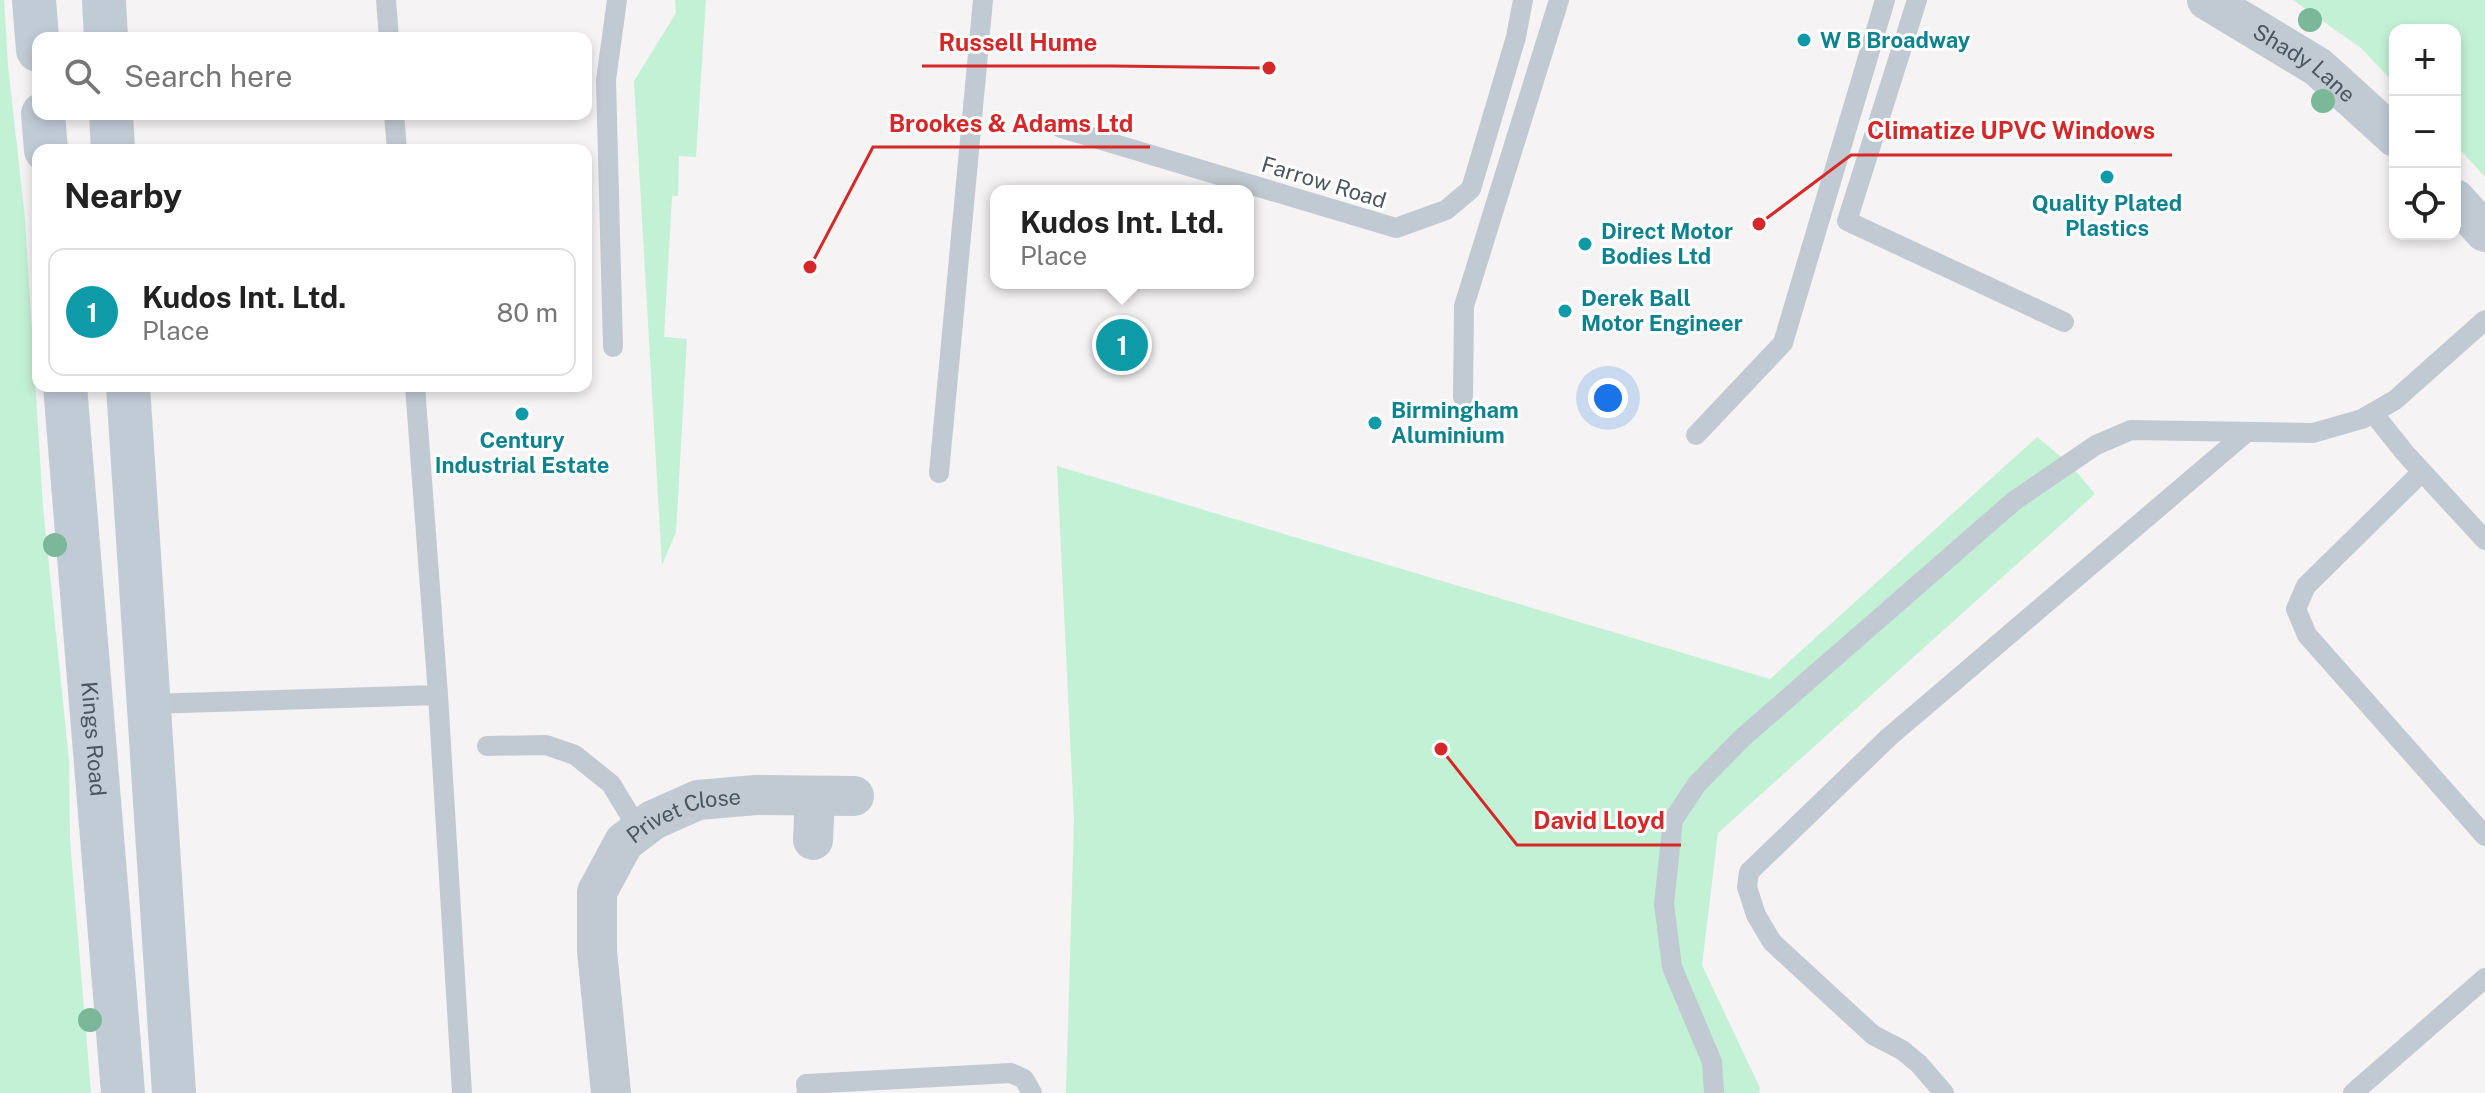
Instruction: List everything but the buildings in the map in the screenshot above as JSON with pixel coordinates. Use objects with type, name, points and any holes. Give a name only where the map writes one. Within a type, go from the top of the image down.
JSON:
[{"type":"main road","points":[[34,0],[37,32]]},
{"type":"main road","points":[[104,0],[106,32]]},
{"type":"main road","points":[[44,120],[46,144]]},
{"type":"main road","points":[[111,120],[113,144]]},
{"type":"main road","name":"Kings Road","points":[[65,392],[123,1093]]},
{"type":"main road","points":[[128,392],[174,1093]]},
{"type":"main road","points":[[81,584],[140,584]]},
{"type":"street","name":"Shady Lane","points":[[2207,0],[2318,67],[2389,132]]},
{"type":"street","points":[[2461,206],[2485,232]]},
{"type":"street","name":"Privet Close","points":[[611,1093],[597,951],[597,892],[624,842],[653,820],[698,800],[756,795],[854,796]]},
{"type":"street","points":[[813,840],[815,796]]},
{"type":"lane","points":[[386,0],[389,32]]},
{"type":"lane","points":[[613,347],[606,80],[617,0]]},
{"type":"lane","points":[[939,473],[983,0]]},
{"type":"lane","name":"Farrow Road","points":[[1254,186],[1396,228],[1446,210],[1471,189],[1516,37],[1523,0]]},
{"type":"lane","points":[[1463,397],[1464,306],[1559,0]]},
{"type":"lane","points":[[1696,435],[1783,343],[1885,0]]},
{"type":"lane","points":[[1917,0],[1847,221],[2064,322]]},
{"type":"lane","points":[[394,120],[396,144]]},
{"type":"lane","name":"Farrow Road","points":[[1061,128],[1252,185]]},
{"type":"lane","points":[[1714,1093],[1712,1062],[1672,967],[1664,904],[1673,820],[1697,784],[1741,739],[2014,501],[2096,445],[2131,430],[2313,433],[2362,419],[2395,400],[2485,320]]},
{"type":"lane","points":[[415,392],[438,695],[462,1093]]},
{"type":"lane","points":[[2373,413],[2485,540]]},
{"type":"lane","points":[[1944,1093],[1919,1064],[1902,1050],[1873,1035],[1772,942],[1751,901],[1747,887],[1749,872],[1889,737],[2247,432]]},
{"type":"lane","points":[[2422,472],[2306,586],[2296,609],[2307,635],[2485,836]]},
{"type":"lane","points":[[148,704],[438,695]]},
{"type":"lane","points":[[487,746],[546,745],[575,755],[611,784],[639,830]]},
{"type":"lane","points":[[2353,1093],[2485,978]]},
{"type":"lane","points":[[807,1093],[806,1084],[1011,1073],[1024,1079],[1032,1093]]},
{"type":"green space","points":[[0,0],[4,0],[25,218],[32,330],[32,392],[36,392],[43,507],[69,760],[70,840],[91,1093],[0,1093]]},
{"type":"green space","points":[[675,0],[706,0],[696,157],[679,156],[678,196],[672,196],[664,337],[687,339],[676,532],[662,565],[634,81],[676,13]]},
{"type":"green space","points":[[2293,0],[2485,0],[2485,177],[2461,151],[2461,24],[2389,24],[2389,78],[2361,48]]},
{"type":"green space","points":[[2037,437],[2070,464],[2095,494],[1718,833],[1702,965],[1760,1088],[1759,1093],[1066,1093],[1074,820],[1057,466],[1770,679]]},
{"type":"place","name":"W B Broadway","points":[[1804,40]]},
{"type":"place","name":"Russell Hume","points":[[1269,68]]},
{"type":"place","name":"Quality Plated Plastics","points":[[2107,177]]},
{"type":"place","name":"Climatize UPVC Windows","points":[[1759,224]]},
{"type":"place","name":"Direct Motor Bodies Ltd","points":[[1585,244]]},
{"type":"place","name":"Brookes & Adams Ltd","points":[[810,267]]},
{"type":"place","name":"Derek Ball Motor Engineer","points":[[1565,311]]},
{"type":"place","name":"Kudos Int. Ltd.","points":[[1122,345]]},
{"type":"place","name":"Century Industrial Estate","points":[[522,414]]},
{"type":"place","name":"Birmingham Aluminium","points":[[1375,423]]},
{"type":"place","name":"David Lloyd","points":[[1441,749]]}]
